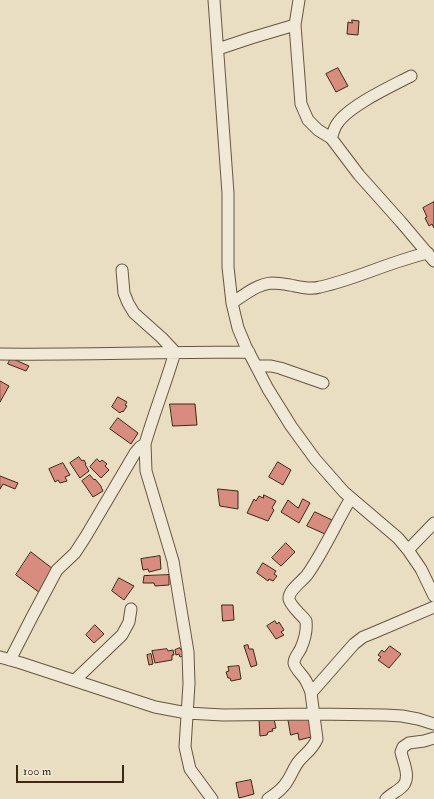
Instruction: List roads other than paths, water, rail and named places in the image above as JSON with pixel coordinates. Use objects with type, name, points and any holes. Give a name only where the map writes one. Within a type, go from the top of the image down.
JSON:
[{"type":"street","points":[[214,0],[228,193],[228,267],[232,303],[238,328],[268,389],[287,420],[315,459],[344,492],[398,538],[421,570],[434,596]]},
{"type":"street","points":[[299,0],[295,25],[301,104],[308,120],[318,130],[331,138],[359,175],[431,257]]},
{"type":"street","points":[[218,49],[295,25]]},
{"type":"street","points":[[331,138],[337,124],[345,115],[361,103],[411,76]]},
{"type":"street","points":[[232,303],[262,285],[273,283],[306,288],[319,288],[411,257],[431,257]]},
{"type":"street","points":[[122,270],[124,293],[128,303],[134,312],[175,352]]},
{"type":"street","points":[[175,352],[145,444],[146,471],[173,561],[188,652],[190,684],[185,747],[190,769],[212,799]]},
{"type":"street","points":[[0,354],[57,355],[249,352]]},
{"type":"street","points":[[256,366],[271,366],[280,368],[323,383]]},
{"type":"street","points":[[145,444],[135,452],[75,553],[57,570],[32,617],[5,658],[155,707],[187,713],[223,715],[385,715],[402,716],[434,724]]},
{"type":"street","points":[[268,799],[277,794],[288,782],[293,769],[314,746],[317,739],[310,687],[294,663],[301,650],[306,633],[306,621],[289,600],[290,594],[306,576],[351,498]]},
{"type":"street","points":[[408,550],[434,523]]},
{"type":"street","points":[[311,693],[354,644],[364,637],[434,607]]},
{"type":"street","points":[[75,680],[122,635],[129,622],[131,609]]},
{"type":"street","points":[[386,799],[403,786],[406,781],[407,776],[401,752],[404,747],[408,744],[434,738]]}]
